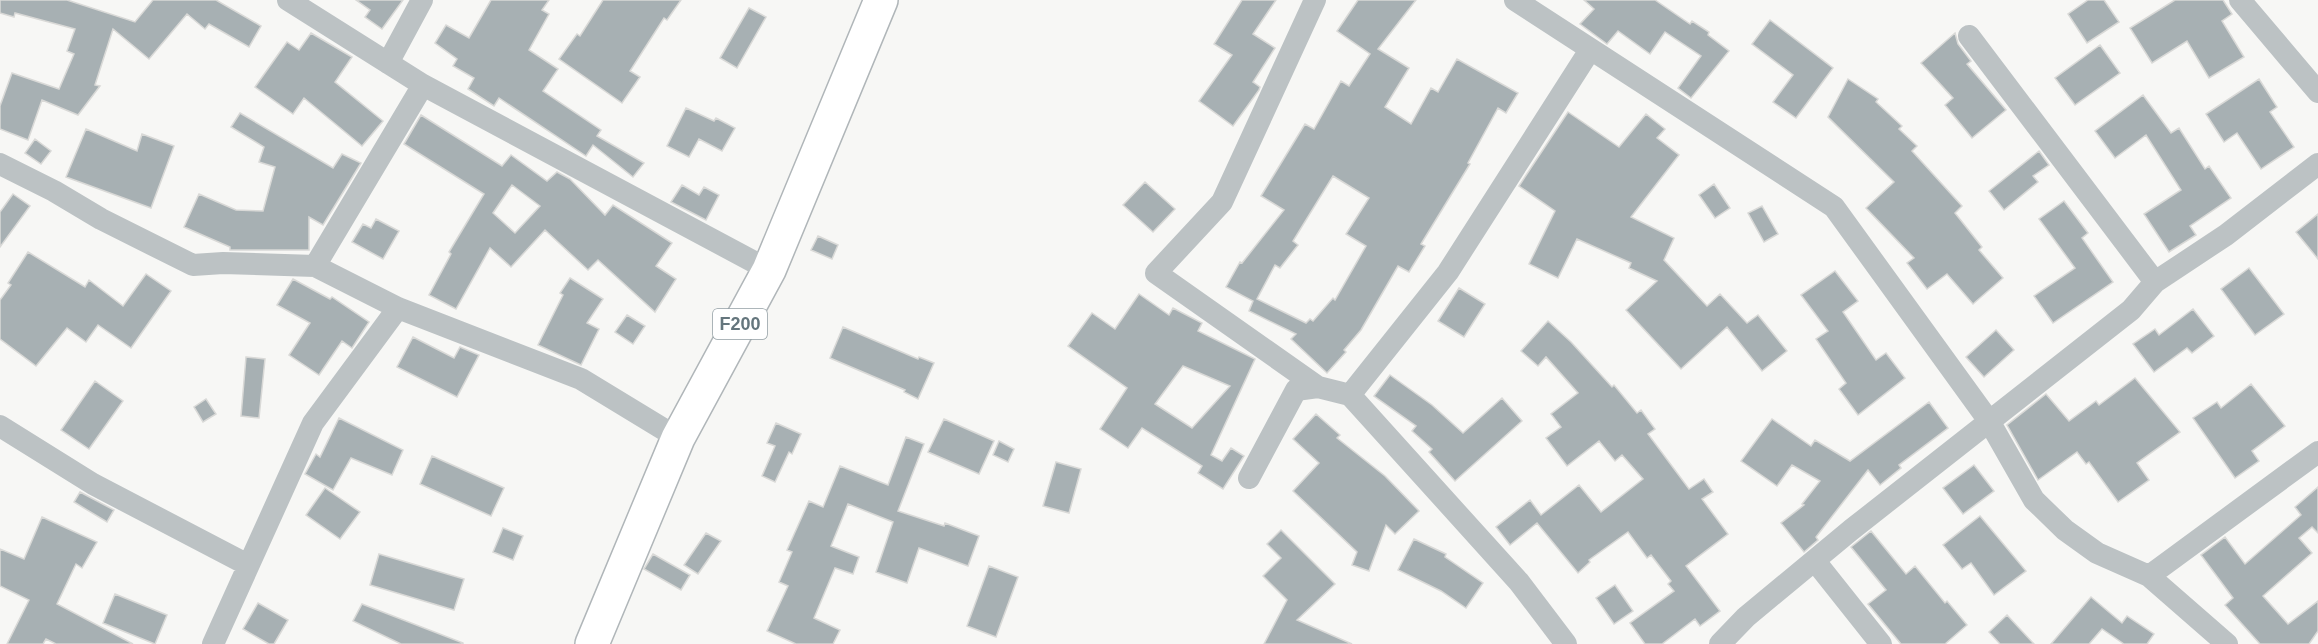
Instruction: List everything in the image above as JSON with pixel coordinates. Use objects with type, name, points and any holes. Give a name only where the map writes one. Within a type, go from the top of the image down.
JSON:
[{"type":"main road","name":"F200","points":[[592,644],[678,438],[769,270],[881,0]]},
{"type":"street","points":[[288,0],[423,85],[769,270]]},
{"type":"street","points":[[388,63],[422,0]]},
{"type":"street","points":[[1315,0],[1222,202],[1156,273],[1318,387],[1350,395],[1519,582],[1566,644]]},
{"type":"street","points":[[1515,0],[1834,207],[1989,421],[2034,500],[2066,530],[2097,553],[2149,576],[2227,644]]},
{"type":"street","points":[[2240,0],[2318,92]]},
{"type":"street","points":[[1969,36],[2155,282]]},
{"type":"street","points":[[1350,395],[1448,272],[1590,50]]},
{"type":"street","points":[[315,266],[423,85]]},
{"type":"street","points":[[0,164],[192,265],[223,263],[315,266],[398,308],[581,379],[678,438]]},
{"type":"street","points":[[1720,644],[1746,617],[2131,310],[2155,282],[2226,235],[2318,164]]},
{"type":"street","points":[[213,644],[313,423],[398,308]]},
{"type":"street","points":[[1249,478],[1296,390],[1318,387]]},
{"type":"street","points":[[0,426],[93,484],[248,566]]},
{"type":"street","points":[[2149,576],[2318,452]]},
{"type":"street","points":[[1815,561],[1881,644]]},
{"type":"building","points":[[0,0],[67,0],[135,22],[153,0],[216,0],[261,26],[249,47],[209,24],[205,29],[187,14],[149,59],[113,29],[95,85],[100,86],[78,115],[42,100],[28,140],[0,129],[0,106],[12,73],[59,89],[74,54],[67,51],[75,29],[15,13],[14,17],[0,13]]},
{"type":"building","points":[[356,0],[403,0],[382,29],[365,17],[370,10]]},
{"type":"building","points":[[491,0],[549,0],[542,10],[549,14],[529,50],[558,69],[543,91],[601,130],[597,136],[644,163],[633,177],[593,145],[586,156],[499,98],[494,106],[468,89],[474,78],[453,66],[457,59],[435,43],[446,25],[469,38]]},
{"type":"building","points":[[603,0],[681,0],[667,20],[664,18],[630,71],[640,77],[622,103],[559,59],[577,34],[580,36]]},
{"type":"building","points":[[1242,0],[1276,0],[1253,34],[1275,48],[1253,82],[1260,87],[1259,90],[1233,126],[1199,101],[1232,55],[1214,44]]},
{"type":"building","points":[[1358,0],[1416,0],[1378,49],[1409,68],[1385,107],[1411,124],[1431,88],[1438,92],[1457,59],[1518,93],[1506,113],[1498,108],[1468,163],[1470,164],[1421,244],[1425,246],[1409,272],[1398,266],[1361,330],[1344,350],[1346,352],[1327,373],[1291,339],[1296,334],[1249,311],[1253,301],[1226,287],[1240,262],[1242,263],[1284,210],[1261,196],[1305,124],[1314,129],[1341,81],[1349,86],[1370,54],[1337,31]],"holes":[[[1333,176],[1369,198],[1346,234],[1366,246],[1335,300],[1333,298],[1313,321],[1310,319],[1306,323],[1257,299],[1275,265],[1280,268],[1298,245],[1293,241]]]},
{"type":"building","points":[[1584,0],[1655,0],[1690,24],[1692,21],[1709,32],[1708,35],[1729,51],[1691,98],[1678,88],[1701,56],[1665,32],[1650,54],[1618,31],[1607,44],[1580,24],[1594,9]]},
{"type":"building","points":[[2088,0],[2104,0],[2119,22],[2087,43],[2068,14]]},
{"type":"building","points":[[2175,0],[2223,0],[2232,14],[2222,21],[2244,57],[2209,78],[2187,41],[2152,63],[2130,28]]},
{"type":"building","points":[[749,8],[766,17],[737,68],[720,58]]},
{"type":"building","points":[[1770,20],[1833,68],[1796,118],[1773,102],[1793,75],[1752,44]]},
{"type":"building","points":[[311,33],[352,57],[335,82],[383,121],[362,146],[304,98],[293,114],[255,87],[287,42],[299,50]]},
{"type":"building","points":[[1955,33],[1958,44],[1971,61],[1967,64],[2006,110],[1972,138],[1945,105],[1953,98],[1921,63]]},
{"type":"building","points":[[2100,45],[2120,73],[2075,105],[2055,78]]},
{"type":"building","points":[[1848,79],[1878,99],[1876,102],[1902,126],[1899,129],[1917,146],[1912,151],[1962,206],[1955,213],[1982,247],[1979,250],[2003,278],[1973,304],[1947,274],[1927,289],[1907,263],[1914,258],[1866,208],[1894,182],[1828,117]]},
{"type":"building","points":[[2259,79],[2277,107],[2270,112],[2294,147],[2261,169],[2237,133],[2224,142],[2206,114]]},
{"type":"building","points":[[2143,95],[2171,133],[2179,128],[2205,169],[2209,166],[2231,198],[2190,226],[2196,235],[2169,252],[2144,214],[2181,190],[2146,135],[2115,158],[2095,131]]},
{"type":"building","points":[[686,108],[714,121],[716,118],[735,128],[722,151],[699,139],[689,157],[667,146]]},
{"type":"building","points":[[1568,112],[1619,147],[1646,114],[1665,129],[1657,138],[1679,155],[1631,217],[1674,238],[1664,260],[1707,306],[1720,294],[1747,323],[1758,315],[1787,351],[1762,371],[1727,327],[1681,369],[1626,310],[1657,281],[1629,268],[1631,263],[1577,239],[1558,278],[1529,264],[1555,211],[1519,186]]},
{"type":"building","points":[[240,113],[333,168],[342,154],[361,163],[323,225],[309,217],[309,250],[230,250],[230,247],[184,227],[199,194],[236,210],[263,211],[275,167],[259,162],[264,147],[231,127]]},
{"type":"building","points":[[421,115],[502,166],[511,155],[547,181],[557,172],[570,179],[605,215],[613,205],[672,243],[656,266],[676,279],[655,312],[598,260],[588,270],[545,230],[511,267],[490,248],[456,309],[429,295],[451,254],[449,252],[484,194],[404,144]],"holes":[[[512,185],[540,206],[515,233],[493,213]]]},
{"type":"building","points":[[86,129],[137,151],[142,134],[174,146],[151,208],[66,177]]},
{"type":"building","points":[[35,139],[51,151],[41,164],[25,153]]},
{"type":"building","points":[[2039,151],[2049,165],[2033,176],[2038,182],[2004,210],[1989,191]]},
{"type":"building","points":[[1145,182],[1175,209],[1153,232],[1123,205]]},
{"type":"building","points":[[1714,184],[1730,208],[1715,218],[1699,195]]},
{"type":"building","points":[[682,185],[699,195],[704,187],[719,195],[706,220],[671,202]]},
{"type":"building","points":[[13,194],[30,206],[0,247],[0,212]]},
{"type":"building","points":[[2064,201],[2088,233],[2082,238],[2113,282],[2053,323],[2034,296],[2075,268],[2039,219]]},
{"type":"building","points":[[1762,206],[1778,234],[1764,242],[1748,213]]},
{"type":"building","points":[[2318,214],[2318,259],[2296,232]]},
{"type":"building","points":[[376,219],[399,231],[383,259],[352,242],[363,224],[371,228]]},
{"type":"building","points":[[818,236],[838,245],[832,259],[811,250]]},
{"type":"building","points":[[28,252],[85,287],[89,280],[123,306],[146,274],[171,291],[131,348],[98,325],[86,342],[67,328],[36,366],[0,339],[0,300],[11,285],[8,283]]},
{"type":"building","points":[[2249,268],[2284,314],[2255,335],[2221,289]]},
{"type":"building","points":[[1835,271],[1858,301],[1843,312],[1876,360],[1886,353],[1905,378],[1858,415],[1839,389],[1846,383],[1816,339],[1828,331],[1801,295]]},
{"type":"building","points":[[570,278],[603,299],[587,323],[599,329],[581,365],[538,345],[563,295],[560,293]]},
{"type":"building","points":[[293,279],[330,299],[332,297],[369,322],[352,348],[342,341],[319,375],[289,355],[310,323],[277,305]]},
{"type":"building","points":[[1459,288],[1485,304],[1464,337],[1438,321]]},
{"type":"building","points":[[1139,294],[1169,315],[1173,308],[1202,323],[1198,331],[1255,359],[1211,455],[1222,461],[1231,448],[1244,456],[1223,489],[1198,473],[1202,466],[1142,428],[1128,448],[1100,429],[1127,388],[1068,346],[1092,313],[1115,329]],"holes":[[[1183,366],[1230,386],[1192,428],[1155,404]]]},
{"type":"building","points":[[2193,309],[2214,336],[2192,353],[2187,348],[2154,372],[2133,344],[2155,329],[2159,335]]},
{"type":"building","points":[[627,315],[645,326],[633,344],[615,332]]},
{"type":"building","points":[[1548,321],[1571,342],[1612,387],[1614,385],[1637,413],[1641,410],[1655,429],[1648,434],[1689,489],[1704,479],[1713,492],[1702,499],[1728,534],[1686,566],[1720,611],[1700,626],[1695,619],[1662,644],[1645,644],[1630,623],[1674,591],[1668,584],[1671,581],[1651,555],[1647,558],[1628,532],[1589,560],[1590,562],[1578,573],[1537,523],[1510,545],[1496,527],[1530,500],[1541,515],[1579,485],[1601,512],[1643,479],[1622,455],[1615,461],[1599,441],[1567,466],[1546,438],[1561,427],[1551,414],[1578,393],[1546,357],[1538,366],[1521,351]]},
{"type":"building","points":[[843,327],[918,359],[919,357],[934,363],[918,399],[904,392],[905,390],[830,358]]},
{"type":"building","points":[[1996,330],[2014,350],[1984,377],[1966,357]]},
{"type":"building","points":[[413,337],[454,358],[460,347],[479,355],[457,397],[397,367]]},
{"type":"building","points":[[246,357],[265,359],[259,418],[241,416]]},
{"type":"building","points":[[1390,375],[1432,405],[1463,433],[1502,398],[1522,421],[1455,481],[1429,452],[1432,449],[1412,431],[1416,426],[1374,396]]},
{"type":"building","points":[[2135,378],[2180,432],[2137,463],[2149,480],[2118,502],[2089,462],[2086,464],[2077,452],[2038,480],[2007,425],[2046,394],[2069,421],[2096,401],[2099,405]]},
{"type":"building","points":[[95,381],[123,401],[89,449],[61,430]]},
{"type":"building","points":[[2251,384],[2285,426],[2252,451],[2259,461],[2235,478],[2193,418],[2217,402],[2221,408]]},
{"type":"building","points":[[206,399],[216,414],[203,422],[194,407]]},
{"type":"building","points":[[1929,402],[1948,428],[1899,465],[1901,468],[1880,485],[1868,470],[1816,537],[1818,540],[1804,552],[1781,523],[1804,505],[1802,504],[1820,481],[1792,465],[1777,486],[1741,461],[1772,419],[1811,446],[1815,440],[1850,461]]},
{"type":"building","points":[[1316,414],[1340,435],[1337,438],[1385,476],[1419,511],[1395,534],[1386,525],[1369,571],[1352,565],[1357,552],[1293,491],[1319,463],[1293,439]]},
{"type":"building","points":[[339,418],[403,450],[392,475],[351,458],[333,490],[305,474],[316,454],[320,457]]},
{"type":"building","points":[[944,419],[994,441],[979,474],[928,452]]},
{"type":"building","points":[[776,423],[801,434],[792,454],[789,452],[775,482],[762,476],[775,446],[767,443]]},
{"type":"building","points":[[906,437],[924,444],[898,511],[944,526],[945,523],[979,536],[968,566],[919,548],[907,583],[876,572],[893,522],[848,504],[831,546],[859,557],[853,574],[835,568],[814,618],[840,630],[833,644],[796,644],[767,631],[788,586],[779,582],[792,552],[787,550],[809,501],[823,507],[840,466],[888,485]]},
{"type":"building","points":[[999,441],[1014,449],[1008,462],[993,455]]},
{"type":"building","points":[[432,456],[504,488],[491,516],[420,484]]},
{"type":"building","points":[[1056,462],[1081,469],[1069,513],[1043,506]]},
{"type":"building","points":[[1974,465],[1994,491],[1963,514],[1943,488]]},
{"type":"building","points":[[2318,487],[2318,533],[2312,527],[2299,538],[2312,553],[2263,596],[2288,624],[2318,601],[2318,631],[2309,644],[2260,644],[2225,605],[2233,598],[2201,555],[2225,537],[2245,564],[2301,515],[2295,507]]},
{"type":"building","points":[[325,488],[360,512],[340,539],[306,515]]},
{"type":"building","points":[[80,492],[114,510],[107,522],[74,502]]},
{"type":"building","points":[[1980,516],[2026,571],[1994,595],[1971,563],[1962,569],[1943,545]]},
{"type":"building","points":[[42,517],[97,542],[82,568],[76,564],[57,604],[133,644],[56,644],[46,639],[43,644],[7,644],[29,600],[0,586],[0,549],[24,559]]},
{"type":"building","points":[[503,528],[523,536],[513,560],[493,552]]},
{"type":"building","points":[[1281,530],[1335,584],[1297,620],[1352,644],[1264,644],[1287,600],[1263,576],[1281,558],[1267,544]]},
{"type":"building","points":[[1871,531],[1906,574],[1915,566],[1945,603],[1947,601],[1967,625],[1945,644],[1901,644],[1868,604],[1886,590],[1851,547]]},
{"type":"building","points":[[706,533],[721,541],[698,574],[684,565]]},
{"type":"building","points":[[1414,539],[1446,554],[1445,557],[1483,583],[1466,608],[1441,591],[1398,570]]},
{"type":"building","points":[[379,554],[464,579],[454,610],[370,585]]},
{"type":"building","points":[[653,554],[690,575],[681,590],[644,569]]},
{"type":"building","points":[[989,566],[1018,577],[996,637],[967,626]]},
{"type":"building","points":[[1615,585],[1633,611],[1614,624],[1596,598]]},
{"type":"building","points":[[115,594],[167,615],[155,644],[103,623]]},
{"type":"building","points":[[2091,597],[2122,623],[2127,616],[2154,634],[2147,644],[2124,644],[2102,629],[2089,644],[2051,644]]},
{"type":"building","points":[[258,603],[288,620],[274,644],[269,644],[243,629]]},
{"type":"building","points":[[362,604],[463,644],[401,644],[353,621]]},
{"type":"building","points":[[2007,615],[2034,644],[2000,644],[1989,632]]}]
